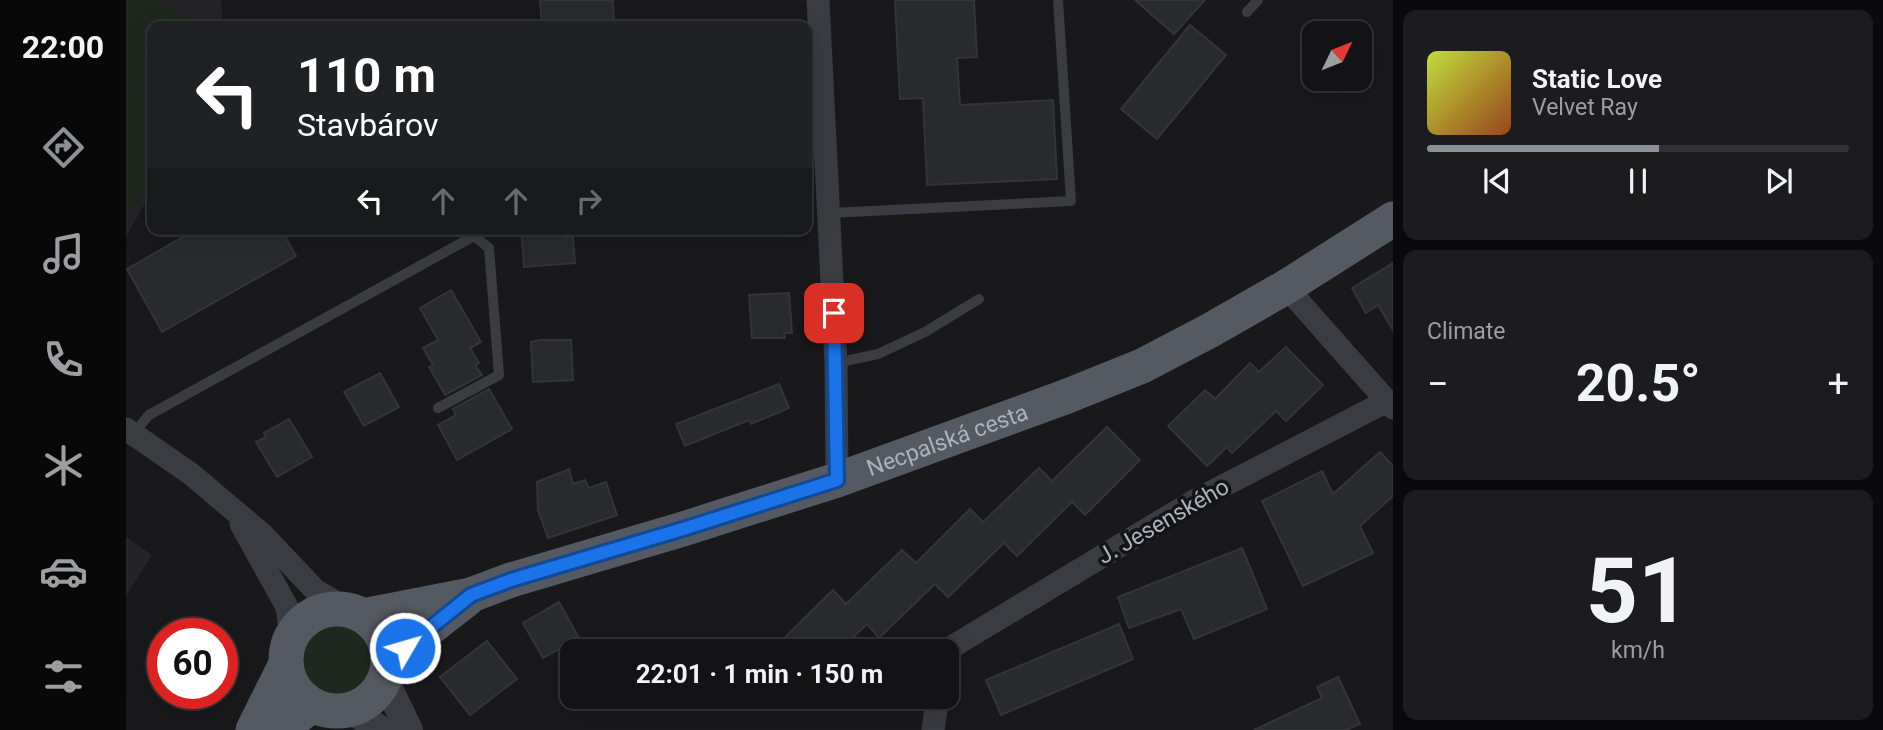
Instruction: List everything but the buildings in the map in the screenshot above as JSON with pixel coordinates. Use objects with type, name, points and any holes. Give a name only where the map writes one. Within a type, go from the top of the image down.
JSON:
[{"type":"main road","name":"Necpalská cesta","points":[[356,613],[471,595],[511,580],[837,480],[1053,401],[1142,366],[1286,287],[1393,219]]},
{"type":"main road","name":"Necpalská cesta","points":[[387,670],[471,595]]},
{"type":"main road","points":[[253,730],[289,651],[302,623],[316,614],[332,609],[356,613],[382,634],[387,670],[368,702],[351,710],[335,711],[312,705],[295,688],[289,651]]},
{"type":"main road","points":[[280,730],[312,705]]},
{"type":"street","points":[[818,0],[836,363],[837,480]]},
{"type":"street","points":[[1286,287],[1390,405]]},
{"type":"street","name":"J. Jesenského","points":[[959,643],[1194,501],[1390,405]]},
{"type":"street","points":[[130,431],[191,474],[262,534],[315,590],[356,613]]},
{"type":"street","points":[[234,512],[287,607],[289,651]]},
{"type":"street","points":[[387,670],[409,730]]},
{"type":"street","points":[[933,730],[936,709]]},
{"type":"street","points":[[351,710],[381,730]]},
{"type":"lane","points":[[830,213],[1070,201],[1058,0]]},
{"type":"lane","points":[[1247,12],[1258,0]]},
{"type":"lane","points":[[130,431],[149,415],[474,236],[489,248],[499,375],[439,408]]},
{"type":"lane","points":[[836,363],[878,354],[925,332],[979,299]]},
{"type":"shaded area","points":[[126,0],[221,0],[223,21],[147,21],[147,200],[126,236]]},
{"type":"shaded area","points":[[126,537],[152,555],[126,596]]},
{"type":"green space","points":[[126,0],[160,0],[196,21],[147,21],[147,94],[126,82]]},
{"type":"green space","points":[[126,85],[147,97],[147,188],[126,224]]},
{"type":"green space","points":[[338,625],[363,635],[373,660],[363,685],[338,695],[313,685],[303,660],[313,635]]},
{"type":"route","points":[[405,648],[471,595],[511,580],[837,480],[834,313]]}]
